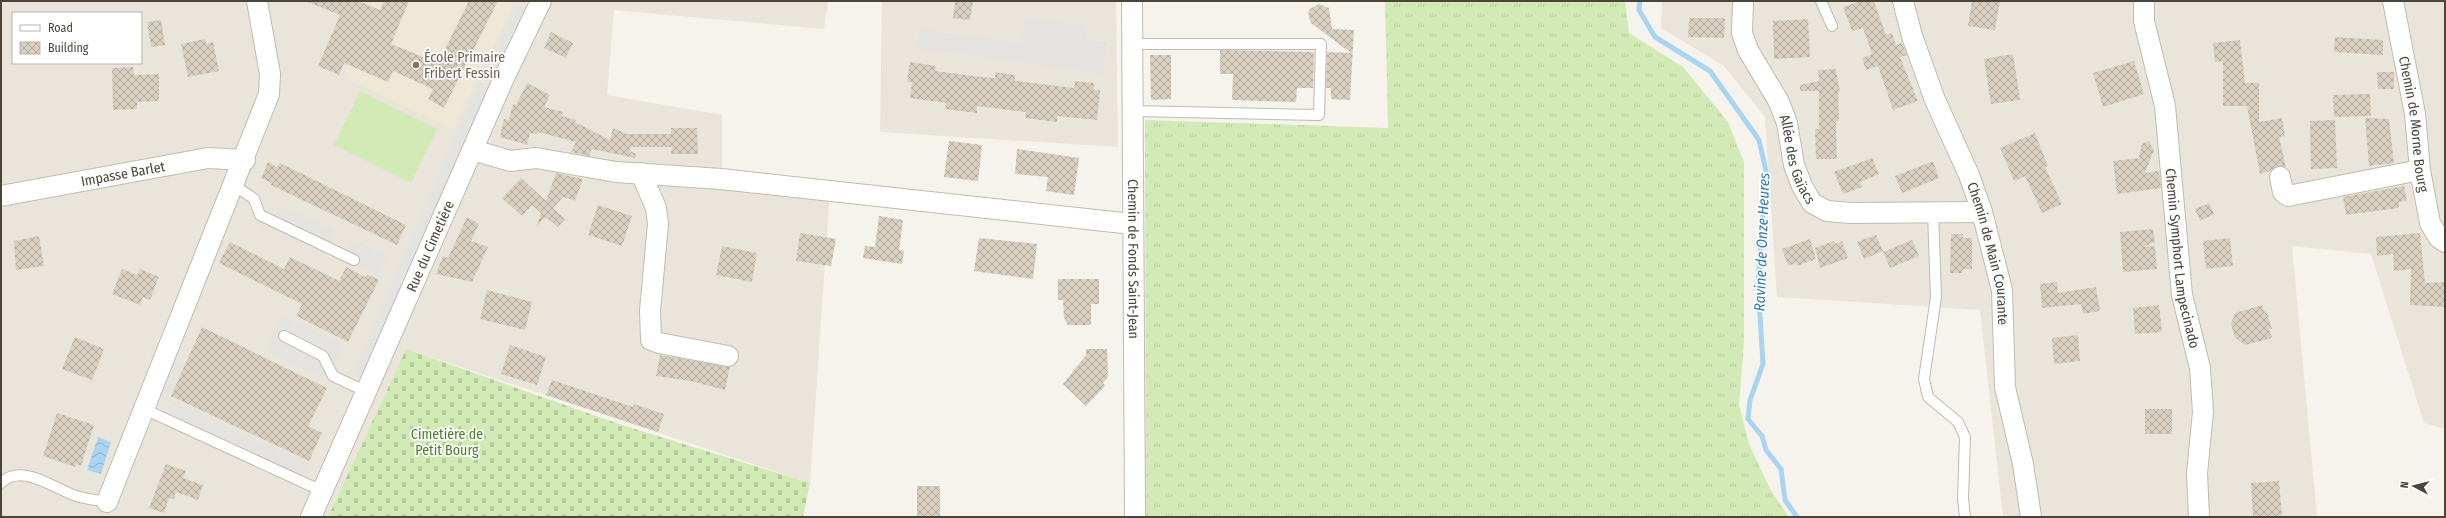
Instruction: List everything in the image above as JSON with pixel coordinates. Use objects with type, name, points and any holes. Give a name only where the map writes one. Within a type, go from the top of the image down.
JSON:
[{"type":"street","points":[[107,502],[245,160],[269,94],[270,74],[257,1]]},
{"type":"street","name":"Rue du Cimetière","points":[[311,517],[473,150],[541,1]]},
{"type":"street","name":"Chemin de Fonds Saint-Jean","points":[[1132,1],[1132,224],[1135,517]]},
{"type":"street","name":"Allée des Gaïacs","points":[[1743,1],[1742,33],[1748,50],[1779,102],[1787,123],[1794,165],[1802,186],[1812,203],[1827,211],[1851,214],[1982,212]]},
{"type":"street","name":"Chemin de Main Courante","points":[[1903,1],[1912,36],[1934,100],[1969,175],[1982,212],[2002,290],[2005,387],[2023,464],[2031,517]]},
{"type":"street","name":"Chemin Symphort Lampecinado","points":[[2144,1],[2144,21],[2165,106],[2182,295],[2200,368],[2203,412],[2197,473],[2199,517]]},
{"type":"street","name":"Chemin de Morne Bourg","points":[[2393,1],[2415,114],[2420,170],[2430,222],[2439,238],[2445,242]]},
{"type":"street","points":[[473,150],[510,161],[536,158],[616,172],[737,180],[1132,224]]},
{"type":"street","name":"Impasse Barlet","points":[[1,196],[208,158],[245,160]]},
{"type":"street","points":[[2280,177],[2283,192],[2288,196],[2420,170]]},
{"type":"street","points":[[641,173],[656,208],[658,224],[650,311],[651,340],[659,343],[728,356]]},
{"type":"lane","points":[[1821,1],[1832,26]]},
{"type":"lane","points":[[1132,44],[1321,44],[1319,115],[1133,111]]},
{"type":"lane","points":[[234,185],[254,199],[260,215],[354,260]]},
{"type":"lane","points":[[1933,212],[1936,298],[1924,379],[1928,397],[1958,422],[1965,437],[1963,499],[1966,517]]},
{"type":"lane","points":[[284,336],[322,356],[333,376],[367,392]]},
{"type":"lane","points":[[144,409],[322,491]]},
{"type":"lane","points":[[1,483],[15,475],[30,477],[76,496],[107,502]]},
{"type":"shaded area","points":[[1,1],[828,1],[824,29],[614,10],[607,95],[722,115],[722,175],[830,190],[810,483],[406,349],[328,517],[1,517]]},
{"type":"shaded area","name":"École Primaire Fribert Fessin","points":[[373,1],[515,1],[453,130],[348,79],[345,71]]},
{"type":"shaded area","points":[[882,1],[1116,1],[1118,147],[880,132]]},
{"type":"shaded area","points":[[1662,1],[2445,1],[2445,429],[2424,423],[2371,254],[2292,246],[2317,517],[2003,517],[1980,310],[1777,297],[1765,117],[1724,66],[1661,28]]},
{"type":"shaded area","points":[[518,5],[529,11],[504,61],[493,56]]},
{"type":"shaded area","points":[[1025,17],[1087,26],[1085,39],[1108,42],[1102,74],[915,48],[919,29],[1022,43]]},
{"type":"shaded area","points":[[480,86],[489,91],[365,378],[353,374],[453,141]]},
{"type":"shaded area","points":[[284,207],[336,231],[324,255],[259,224]]},
{"type":"shaded area","points":[[352,240],[387,255],[379,276],[343,260]]},
{"type":"shaded area","points":[[282,316],[344,344],[327,380],[265,351]]},
{"type":"shaded area","points":[[173,362],[181,365],[168,395],[160,391]]},
{"type":"shaded area","points":[[171,400],[309,464],[303,475],[166,412]]},
{"type":"green space","points":[[1385,1],[1625,1],[1629,33],[1683,67],[1728,122],[1744,162],[1744,342],[1739,405],[1749,444],[1770,489],[1789,517],[1146,517],[1145,120],[1388,128]]},
{"type":"green space","points":[[360,91],[437,129],[411,183],[334,145]]},
{"type":"green space","name":"Cimetière de Petit Bourg","points":[[406,349],[619,424],[810,483],[803,517],[328,517]]},
{"type":"water","points":[[98,437],[111,442],[101,474],[87,470]]},
{"type":"building","points":[[305,1],[358,1],[380,10],[384,1],[409,1],[391,44],[438,63],[469,1],[498,1],[444,108],[428,99],[433,89],[393,71],[388,82],[344,63],[339,75],[318,66],[340,15]]},
{"type":"building","points":[[955,1],[973,1],[970,20],[953,18]]},
{"type":"building","points":[[1860,1],[1874,1],[1886,35],[1892,33],[1896,45],[1902,43],[1907,55],[1900,57],[1918,101],[1893,110],[1878,66],[1866,70],[1862,58],[1872,54],[1863,28],[1852,31],[1843,7]]},
{"type":"building","points":[[1972,1],[2000,1],[1995,30],[1968,26]]},
{"type":"building","points":[[1319,4],[1329,8],[1332,29],[1354,30],[1350,100],[1331,99],[1331,88],[1326,88],[1327,52],[1351,53],[1311,23],[1308,14],[1310,9]]},
{"type":"building","points":[[1689,18],[1725,18],[1724,38],[1688,37]]},
{"type":"building","points":[[1808,19],[1810,57],[1774,59],[1773,21]]},
{"type":"building","points":[[161,20],[165,45],[151,47],[147,22]]},
{"type":"building","points":[[551,32],[573,43],[566,58],[544,48]]},
{"type":"building","points":[[2335,37],[2383,40],[2383,55],[2334,52]]},
{"type":"building","points":[[205,39],[206,44],[213,42],[219,71],[188,77],[181,44]]},
{"type":"building","points":[[2240,40],[2245,83],[2259,83],[2259,122],[2282,118],[2285,136],[2279,137],[2286,167],[2277,166],[2270,171],[2260,174],[2247,106],[2223,106],[2223,61],[2215,62],[2213,43]]},
{"type":"building","points":[[1220,50],[1314,52],[1313,88],[1297,88],[1296,102],[1232,100],[1233,74],[1220,74]]},
{"type":"building","points":[[2013,54],[2020,100],[1991,104],[1984,59]]},
{"type":"building","points":[[1150,55],[1171,55],[1171,99],[1151,100]]},
{"type":"building","points":[[2134,61],[2144,94],[2103,107],[2093,73]]},
{"type":"building","points":[[910,62],[936,66],[935,71],[995,78],[995,72],[1015,75],[1015,81],[1074,88],[1075,81],[1094,83],[1094,90],[1100,90],[1097,120],[1057,116],[1057,122],[1025,118],[1026,112],[977,106],[977,113],[945,109],[946,103],[910,98],[912,82],[907,82]]},
{"type":"building","points":[[133,67],[134,75],[159,74],[159,101],[137,102],[137,109],[113,110],[112,68]]},
{"type":"building","points":[[1836,69],[1840,92],[1838,91],[1839,121],[1836,121],[1837,159],[1816,159],[1815,129],[1819,129],[1819,91],[1800,91],[1800,85],[1819,81],[1818,70]]},
{"type":"building","points":[[2377,72],[2394,72],[2394,89],[2378,89]]},
{"type":"building","points":[[527,83],[550,95],[544,107],[563,112],[562,116],[576,120],[575,122],[610,140],[613,128],[627,134],[671,134],[671,128],[697,128],[698,154],[671,154],[672,147],[630,147],[630,151],[636,154],[635,158],[592,149],[589,156],[571,152],[576,142],[538,132],[538,134],[530,133],[527,145],[500,137],[504,119],[509,120],[513,104],[516,105]]},
{"type":"building","points":[[2370,94],[2371,116],[2334,117],[2333,95]]},
{"type":"building","points":[[2365,118],[2389,119],[2394,163],[2369,166]]},
{"type":"building","points":[[2335,120],[2337,168],[2311,169],[2310,121]]},
{"type":"building","points":[[2035,133],[2048,166],[2045,167],[2062,204],[2042,213],[2025,176],[2014,181],[2000,148]]},
{"type":"building","points":[[949,141],[982,145],[978,181],[944,177]]},
{"type":"building","points":[[2149,141],[2154,150],[2145,173],[2159,171],[2161,188],[2117,194],[2113,161],[2139,158],[2142,144]]},
{"type":"building","points":[[1017,149],[1079,158],[1074,195],[1046,191],[1048,177],[1015,174]]},
{"type":"building","points":[[1872,158],[1879,174],[1860,182],[1862,187],[1843,194],[1834,172]]},
{"type":"building","points":[[1933,161],[1939,178],[1902,193],[1895,176]]},
{"type":"building","points":[[268,162],[277,167],[280,163],[406,225],[397,245],[271,185],[272,183],[261,178]]},
{"type":"building","points":[[556,173],[583,179],[575,201],[563,197],[553,208],[565,219],[558,227],[545,217],[537,226],[541,213],[532,205],[522,216],[502,198],[521,178],[546,201]]},
{"type":"building","points":[[2404,186],[2407,201],[2399,202],[2399,208],[2346,215],[2343,197]]},
{"type":"building","points":[[2209,203],[2214,214],[2200,221],[2195,209]]},
{"type":"building","points":[[598,205],[632,216],[622,246],[588,235]]},
{"type":"building","points":[[879,216],[903,220],[899,250],[904,251],[902,264],[863,258],[865,246],[875,247]]},
{"type":"building","points":[[467,217],[479,224],[471,241],[488,247],[472,282],[436,274],[443,256],[448,258]]},
{"type":"building","points":[[2153,229],[2155,242],[2143,247],[2155,246],[2157,269],[2123,272],[2120,232]]},
{"type":"building","points":[[800,233],[836,239],[831,266],[796,261]]},
{"type":"building","points":[[2420,233],[2425,283],[2445,282],[2445,307],[2410,305],[2411,269],[2394,271],[2393,254],[2377,256],[2376,237]]},
{"type":"building","points":[[1951,234],[1963,234],[1963,238],[1972,238],[1972,269],[1963,269],[1962,273],[1950,273]]},
{"type":"building","points":[[1876,235],[1883,251],[1864,259],[1857,242]]},
{"type":"building","points":[[39,236],[44,266],[16,270],[14,241]]},
{"type":"building","points":[[979,238],[1037,244],[1033,279],[974,271]]},
{"type":"building","points":[[2230,238],[2233,266],[2206,269],[2203,241]]},
{"type":"building","points":[[1810,239],[1816,259],[1797,266],[1796,263],[1788,266],[1782,249]]},
{"type":"building","points":[[1912,240],[1919,256],[1890,268],[1883,252]]},
{"type":"building","points":[[1834,241],[1835,244],[1842,241],[1848,258],[1820,268],[1815,248]]},
{"type":"building","points":[[230,242],[284,269],[290,257],[339,281],[346,267],[365,277],[367,274],[379,280],[348,342],[296,316],[302,304],[219,263]]},
{"type":"building","points":[[722,246],[757,253],[752,282],[716,275]]},
{"type":"building","points":[[122,269],[137,275],[140,269],[159,277],[150,300],[143,297],[140,305],[112,294]]},
{"type":"building","points":[[1058,279],[1099,279],[1099,304],[1091,304],[1091,325],[1068,325],[1064,318],[1063,300],[1058,300]]},
{"type":"building","points":[[2057,282],[2058,293],[2096,287],[2100,311],[2083,314],[2081,304],[2042,308],[2040,284]]},
{"type":"building","points":[[487,290],[532,302],[525,330],[480,319]]},
{"type":"building","points":[[2159,305],[2162,332],[2135,334],[2133,308]]},
{"type":"building","points":[[2262,305],[2265,313],[2267,312],[2272,329],[2269,329],[2272,338],[2245,345],[2235,338],[2231,324],[2235,313]]},
{"type":"building","points":[[202,327],[327,388],[308,426],[322,433],[309,461],[171,396]]},
{"type":"building","points":[[2078,335],[2080,361],[2054,364],[2052,338]]},
{"type":"building","points":[[75,337],[104,349],[92,380],[62,369]]},
{"type":"building","points":[[510,345],[546,357],[537,385],[501,374]]},
{"type":"building","points":[[1086,349],[1107,349],[1108,377],[1103,383],[1105,386],[1086,406],[1063,384],[1086,355]]},
{"type":"building","points":[[660,355],[730,367],[725,390],[691,381],[656,376]]},
{"type":"building","points":[[552,380],[633,407],[634,404],[664,414],[658,432],[546,395]]},
{"type":"building","points":[[2145,409],[2172,409],[2172,434],[2145,434]]},
{"type":"building","points":[[57,413],[94,425],[81,466],[76,464],[75,467],[43,456]]},
{"type":"building","points":[[166,464],[186,471],[183,478],[203,485],[198,500],[176,492],[174,499],[169,498],[164,513],[149,508]]},
{"type":"building","points":[[2279,481],[2282,517],[2253,517],[2251,483]]},
{"type":"building","points":[[917,486],[940,486],[940,517],[917,517]]},
{"type":"waterway","name":"Ravine de Onze Heures","points":[[1640,1],[1639,10],[1655,37],[1710,71],[1759,140],[1766,171],[1758,283],[1763,364],[1750,400],[1748,419],[1762,436],[1766,450],[1781,469],[1785,500],[1797,517]]},
{"type":"place","name":"École Primaire Fribert Fessin","points":[[416,65]]}]
